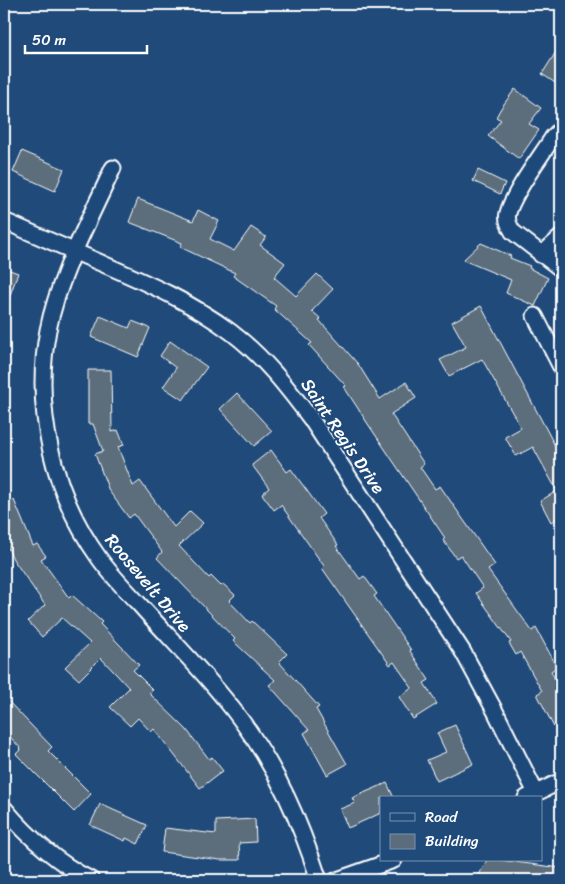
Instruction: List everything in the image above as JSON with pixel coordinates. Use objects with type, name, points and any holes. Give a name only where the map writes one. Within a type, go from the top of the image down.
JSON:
[{"type":"street","points":[[561,129],[553,137],[513,201],[508,214],[508,223],[513,232],[561,269]]},
{"type":"street","name":"Roosevelt Drive","points":[[113,168],[75,252],[59,292],[48,330],[44,365],[44,412],[47,436],[57,476],[69,506],[99,558],[118,582],[220,694],[252,734],[279,780],[292,807],[304,834],[319,880]]},
{"type":"street","name":"Saint Regis Drive","points":[[4,221],[154,286],[198,309],[233,334],[284,383],[311,419],[458,644],[495,711],[531,795]]},
{"type":"street","points":[[541,255],[561,237]]},
{"type":"street","points":[[535,316],[561,367]]},
{"type":"street","points":[[531,795],[561,781]]},
{"type":"street","points":[[4,808],[38,845],[52,857],[91,880]]},
{"type":"street","points":[[337,880],[388,862]]},
{"type":"building","points":[[561,44],[561,87],[542,74]]},
{"type":"building","points":[[515,89],[541,108],[529,124],[539,130],[519,159],[488,136],[501,120],[496,117]]},
{"type":"building","points":[[22,151],[64,169],[55,191],[13,172]]},
{"type":"building","points":[[478,170],[505,183],[500,194],[473,181]]},
{"type":"building","points":[[138,199],[193,221],[198,210],[219,221],[210,239],[234,251],[251,227],[266,237],[260,245],[285,263],[274,277],[296,296],[317,274],[333,289],[312,311],[321,319],[319,320],[358,364],[380,399],[406,382],[416,398],[391,414],[424,464],[420,467],[435,489],[440,486],[495,565],[488,570],[532,631],[536,628],[557,667],[551,671],[561,691],[561,741],[537,694],[542,691],[520,652],[516,655],[509,643],[511,642],[476,593],[483,588],[461,555],[456,558],[443,540],[445,538],[368,424],[344,387],[346,386],[309,345],[312,343],[274,309],[276,306],[233,276],[235,273],[180,247],[182,243],[129,222]]},
{"type":"building","points":[[481,243],[511,256],[510,258],[530,266],[529,268],[548,278],[535,306],[506,293],[511,280],[463,260]]},
{"type":"building","points":[[4,268],[18,273],[5,309],[4,309]]},
{"type":"building","points":[[481,306],[561,457],[561,516],[551,522],[540,501],[557,491],[533,447],[516,456],[505,437],[521,428],[482,359],[449,376],[440,360],[466,347],[452,322]]},
{"type":"building","points":[[100,316],[129,328],[132,321],[150,328],[138,357],[91,337]]},
{"type":"building","points":[[170,341],[207,367],[183,400],[163,387],[176,368],[160,356]]},
{"type":"building","points":[[88,370],[111,370],[112,432],[118,430],[124,445],[118,447],[133,486],[140,481],[174,527],[190,511],[203,523],[179,546],[209,578],[211,576],[221,586],[223,584],[235,595],[229,601],[250,623],[252,621],[287,654],[279,662],[319,707],[316,709],[347,764],[327,775],[304,733],[309,730],[269,685],[275,680],[233,641],[235,639],[157,558],[162,552],[134,514],[129,518],[109,491],[95,454],[103,451],[93,424],[88,424]]},
{"type":"building","points":[[237,393],[272,431],[254,446],[220,409]]},
{"type":"building","points":[[271,450],[287,472],[291,469],[324,514],[319,518],[338,545],[336,546],[360,579],[364,576],[377,594],[374,596],[429,680],[424,683],[437,704],[413,719],[399,697],[412,688],[394,662],[390,665],[322,568],[324,566],[281,505],[274,510],[262,494],[269,488],[252,465]]},
{"type":"building","points":[[14,500],[33,546],[37,544],[46,556],[41,559],[69,598],[72,595],[102,622],[100,624],[139,665],[133,670],[153,690],[149,693],[186,729],[209,759],[212,757],[223,771],[200,788],[154,729],[151,732],[138,718],[130,726],[110,707],[129,688],[101,658],[79,680],[65,667],[90,643],[62,618],[42,637],[28,621],[45,605],[13,559],[4,539],[4,505]]},
{"type":"building","points":[[4,697],[52,747],[48,751],[91,794],[74,812],[16,754],[21,749],[4,730]]},
{"type":"building","points":[[455,725],[473,764],[437,781],[427,760],[446,752],[437,733]]},
{"type":"building","points":[[387,783],[393,796],[380,796],[380,813],[348,828],[340,809],[355,803],[352,798]]},
{"type":"building","points":[[100,804],[147,825],[138,844],[126,838],[125,841],[90,825]]},
{"type":"building","points":[[255,819],[256,842],[239,843],[240,860],[220,860],[162,852],[165,828],[216,834],[216,821]]},
{"type":"building","points":[[486,862],[514,862],[561,868],[561,880],[476,880]]}]
